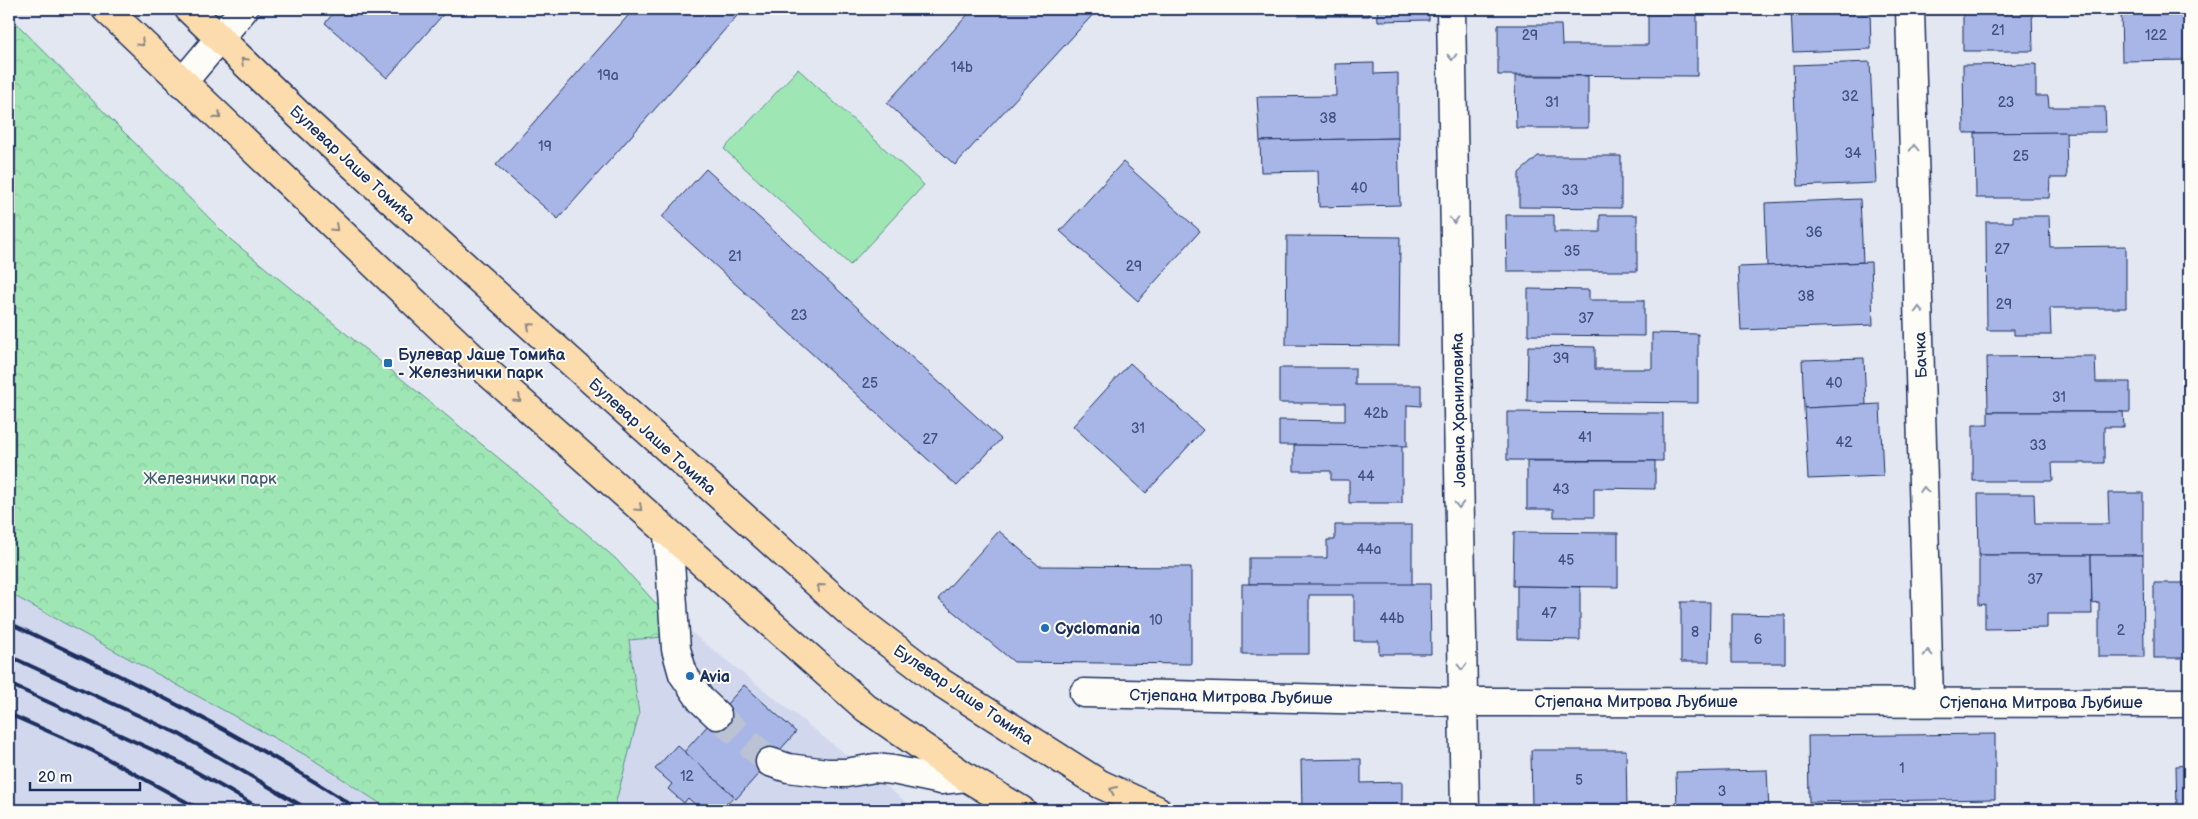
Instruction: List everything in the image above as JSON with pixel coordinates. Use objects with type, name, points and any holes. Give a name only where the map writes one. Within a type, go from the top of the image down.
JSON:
[{"type":"main road","points":[[106,9],[492,376],[866,708],[966,777],[1021,810]]},
{"type":"main road","name":"Булевар Јаше Томића","points":[[189,9],[389,198],[856,619],[940,682],[1100,784],[1157,810]]},
{"type":"street","points":[[182,83],[244,9]]},
{"type":"street","name":"Јована Храниловића","points":[[1451,9],[1465,810]]},
{"type":"street","name":"Бачка","points":[[1910,9],[1930,701]]},
{"type":"street","points":[[668,534],[676,649],[684,674],[701,700],[717,715]]},
{"type":"street","name":"Стјепана Митрова Љубише","points":[[1084,693],[1462,702],[1930,701],[2189,703]]},
{"type":"street","points":[[770,762],[788,768],[827,773],[846,773],[875,768],[941,780],[966,777]]},
{"type":"shaded area","points":[[9,593],[309,757],[390,810],[9,810]]},
{"type":"shaded area","name":"Avia","points":[[659,607],[916,810],[615,810],[639,714],[629,639],[663,637]]},
{"type":"green space","name":"Железнички парк","points":[[9,16],[230,239],[512,469],[616,559],[659,607],[663,637],[629,640],[639,714],[615,810],[390,810],[309,757],[9,593]]},
{"type":"green space","points":[[798,69],[924,185],[850,265],[724,149]]},
{"type":"building","points":[[337,9],[448,9],[387,78],[325,23]]},
{"type":"building","points":[[634,9],[743,9],[558,219],[496,165]]},
{"type":"building","points":[[973,9],[1098,9],[955,165],[887,103]]},
{"type":"building","points":[[1299,9],[1369,9],[1369,16],[1299,16]]},
{"type":"building","points":[[1377,9],[1429,9],[1429,20],[1378,21]]},
{"type":"building","points":[[1648,9],[1697,9],[1697,76],[1498,75],[1498,25],[1561,25],[1562,45],[1648,45]]},
{"type":"building","points":[[1791,9],[1870,9],[1871,49],[1793,52]]},
{"type":"building","points":[[1963,9],[2032,9],[2033,51],[1963,51]]},
{"type":"building","points":[[2121,9],[2189,9],[2189,60],[2122,61]]},
{"type":"building","points":[[1870,62],[1876,183],[1798,186],[1793,65]]},
{"type":"building","points":[[1374,63],[1374,74],[1398,73],[1398,138],[1260,141],[1257,97],[1336,96],[1335,64]]},
{"type":"building","points":[[2036,64],[2036,96],[2048,96],[2049,107],[2105,107],[2106,132],[1964,133],[1963,65]]},
{"type":"building","points":[[1515,76],[1588,76],[1588,128],[1516,128]]},
{"type":"building","points":[[2066,132],[2067,178],[2050,178],[2049,198],[1976,198],[1975,133]]},
{"type":"building","points":[[1398,138],[1400,205],[1319,207],[1318,171],[1261,172],[1260,141]]},
{"type":"building","points":[[1538,156],[1621,156],[1621,208],[1519,207],[1519,173]]},
{"type":"building","points":[[1123,162],[1200,231],[1138,301],[1060,231]]},
{"type":"building","points":[[706,169],[1001,439],[957,486],[662,217]]},
{"type":"building","points":[[1860,199],[1863,262],[1767,266],[1765,203]]},
{"type":"building","points":[[1506,215],[1554,215],[1554,232],[1600,232],[1600,215],[1637,215],[1637,271],[1507,271]]},
{"type":"building","points":[[2013,216],[2049,216],[2050,247],[2126,246],[2126,308],[2050,308],[2051,335],[2014,335],[2014,330],[1987,330],[1986,222],[2013,222]]},
{"type":"building","points":[[1287,236],[1400,237],[1399,346],[1286,345]]},
{"type":"building","points":[[1871,262],[1873,325],[1741,330],[1738,267]]},
{"type":"building","points":[[1528,289],[1589,290],[1589,300],[1644,300],[1644,336],[1528,335]]},
{"type":"building","points":[[1652,333],[1698,334],[1698,403],[1527,401],[1528,346],[1595,347],[1595,369],[1652,369]]},
{"type":"building","points":[[2095,356],[2096,382],[2130,382],[2130,412],[1988,412],[1987,357]]},
{"type":"building","points":[[1864,358],[1866,405],[1804,408],[1802,360]]},
{"type":"building","points":[[1130,363],[1203,430],[1146,493],[1073,426]]},
{"type":"building","points":[[1279,368],[1355,368],[1355,385],[1421,385],[1421,406],[1407,405],[1407,446],[1279,445],[1279,420],[1345,421],[1345,403],[1279,403]]},
{"type":"building","points":[[1880,404],[1883,476],[1808,479],[1804,408]]},
{"type":"building","points":[[1507,412],[1663,413],[1663,461],[1507,460]]},
{"type":"building","points":[[1988,412],[2123,412],[2124,427],[2104,427],[2104,463],[2052,463],[2053,481],[1973,481],[1973,425],[1988,425]]},
{"type":"building","points":[[1294,445],[1402,446],[1402,503],[1349,503],[1349,480],[1331,480],[1331,471],[1294,471]]},
{"type":"building","points":[[1527,461],[1655,461],[1655,489],[1594,488],[1594,517],[1554,517],[1554,509],[1527,509]]},
{"type":"building","points":[[2108,493],[2143,493],[2143,555],[1979,555],[1978,494],[2034,494],[2035,524],[2109,524]]},
{"type":"building","points":[[1335,525],[1412,525],[1412,585],[1249,584],[1249,558],[1327,558],[1327,540],[1335,540]]},
{"type":"building","points":[[999,531],[1039,566],[1191,567],[1191,664],[1014,662],[938,599]]},
{"type":"building","points":[[1514,532],[1618,533],[1618,587],[1513,586]]},
{"type":"building","points":[[1979,555],[2091,555],[2092,614],[2047,614],[2047,628],[1985,629],[1985,604],[1979,605]]},
{"type":"building","points":[[2091,555],[2143,555],[2144,657],[2099,657],[2099,602],[2092,603]]},
{"type":"building","points":[[2154,583],[2189,583],[2189,658],[2154,658]]},
{"type":"building","points":[[1242,584],[1430,584],[1431,654],[1379,654],[1379,641],[1354,641],[1354,595],[1309,595],[1309,654],[1242,654]]},
{"type":"building","points":[[1517,586],[1580,587],[1580,640],[1517,639]]},
{"type":"building","points":[[1681,602],[1710,602],[1709,662],[1681,662]]},
{"type":"building","points":[[1732,614],[1785,615],[1785,663],[1732,663]]},
{"type":"building","points":[[744,685],[796,732],[736,799],[684,752]]},
{"type":"building","points":[[1995,734],[1995,799],[1809,802],[1808,736]]},
{"type":"building","points":[[677,745],[734,796],[721,810],[701,810],[688,798],[684,803],[668,789],[672,784],[655,769]]},
{"type":"building","points":[[1531,750],[1626,750],[1627,810],[1532,810]]},
{"type":"building","points":[[1361,759],[1361,783],[1402,782],[1402,810],[1302,809],[1301,760]]},
{"type":"building","points":[[2189,765],[2189,810],[2177,810],[2176,766]]},
{"type":"building","points":[[1767,770],[1769,810],[1677,810],[1676,772]]},
{"type":"building","points":[[2060,805],[2060,810],[1992,810],[1992,807]]},
{"type":"tunnel","points":[[717,715],[770,762]]},
{"type":"railway","points":[[9,623],[187,710],[274,758],[359,810]]},
{"type":"railway","points":[[9,656],[179,734],[309,810]]},
{"type":"railway","points":[[9,684],[177,761],[263,810]]},
{"type":"railway","points":[[9,714],[93,751],[201,810]]},
{"type":"place","name":"Булевар Јаше Томића - Железнички парк","points":[[388,363]]},
{"type":"place","name":"Cyclomania","points":[[1045,628]]},
{"type":"place","name":"Avia","points":[[690,676]]}]
